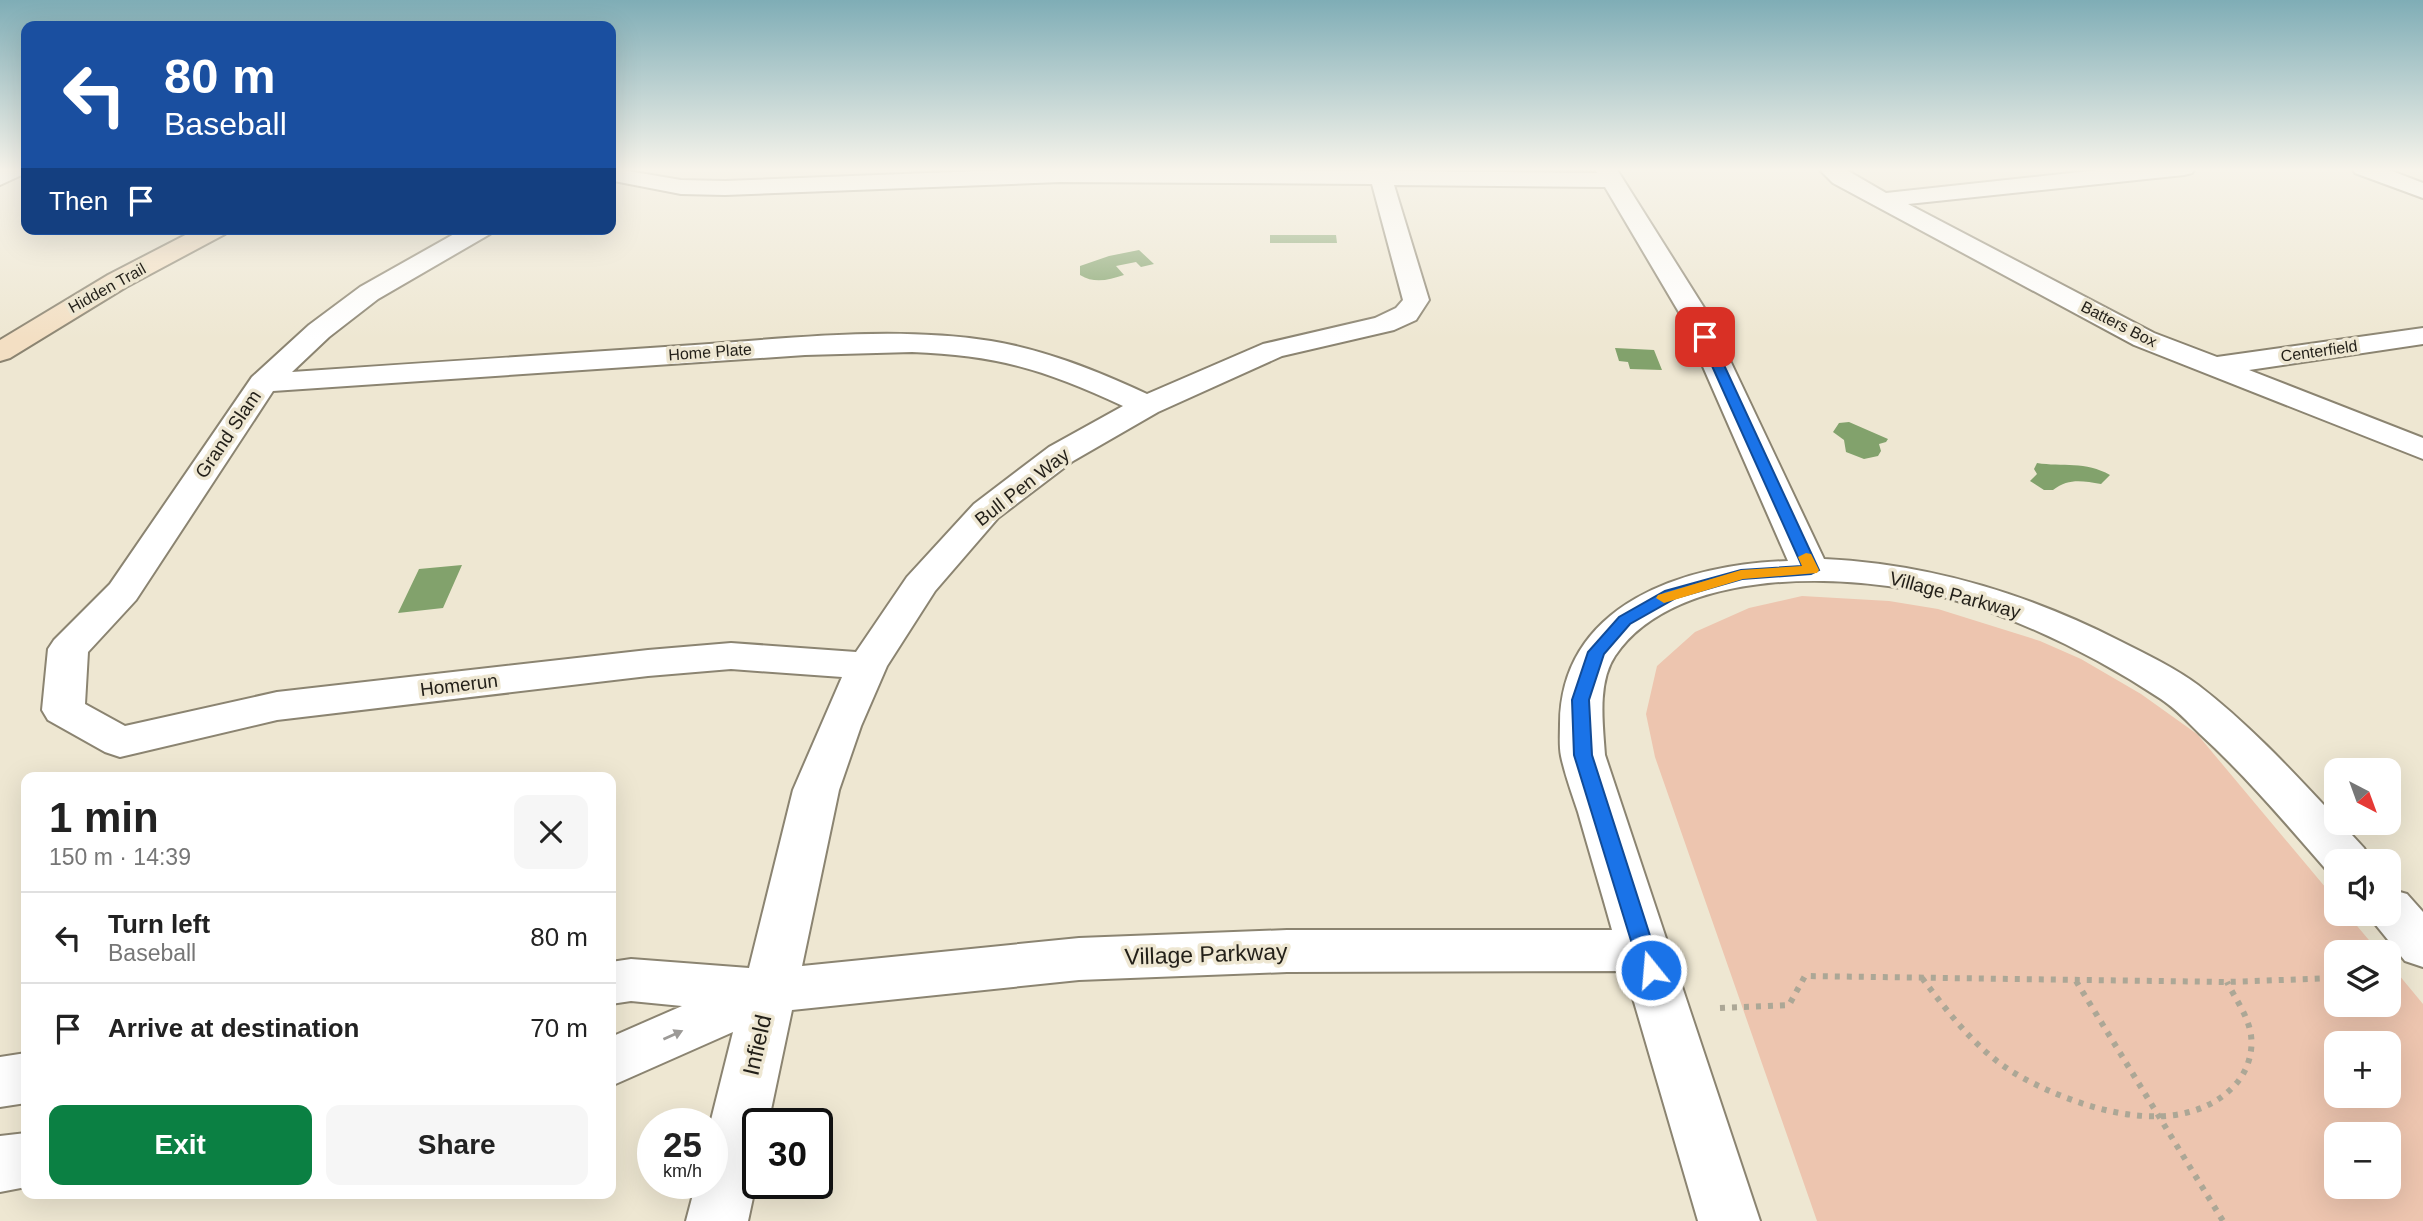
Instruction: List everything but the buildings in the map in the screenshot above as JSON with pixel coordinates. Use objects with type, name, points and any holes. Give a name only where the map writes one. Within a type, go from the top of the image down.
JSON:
[{"type":"street","name":"Bull Pen Way","points":[[769,991],[816,790],[840,726],[867,666],[920,585],[986,511],[1060,454],[1147,405],[1273,350],[1384,324],[1406,314],[1416,300],[1394,225]]},
{"type":"street","points":[[1640,225],[1694,314],[1811,570]]},
{"type":"street","name":"Batters Box","points":[[1930,225],[2144,339],[2423,449]]},
{"type":"street","name":"Hidden Trail","points":[[0,326],[60,290],[172,235]]},
{"type":"street","name":"Hidden Trail","points":[[0,352],[117,281],[205,235]]},
{"type":"street","name":"Grand Slam","points":[[63,710],[68,649],[123,592],[263,383],[319,331],[369,293],[470,235]]},
{"type":"street","name":"Centerfield","points":[[2214,367],[2423,336]]},
{"type":"street","name":"Home Plate","points":[[263,383],[805,346],[890,343],[954,345],[1017,355],[1073,372],[1147,405]]},
{"type":"street","name":"Village Parkway","points":[[1729,1221],[1583,755],[1580,700],[1597,652],[1625,621],[1670,595],[1741,575],[1811,570],[1902,576],[2003,603],[2091,640],[2178,691],[2251,754],[2336,849]]},
{"type":"street","name":"Homerun","points":[[63,710],[120,742],[277,706],[648,663],[731,656],[867,666]]},
{"type":"street","points":[[2401,922],[2423,947]]},
{"type":"street","name":"Village Parkway","points":[[616,982],[631,979],[769,991],[1079,959],[1287,951],[1644,950]]},
{"type":"street","name":"Village Parkway","points":[[616,1060],[769,991]]},
{"type":"street","name":"Infield","points":[[717,1221],[769,991]]},
{"type":"street","points":[[0,1082],[21,1079]]},
{"type":"street","points":[[0,1164],[21,1161]]},
{"type":"path","points":[[1663,1010],[1789,1005],[1805,976],[2227,982],[2324,978]]},
{"type":"path","points":[[1922,978],[1973,1044],[2022,1078],[2080,1104],[2139,1116],[2190,1114],[2228,1097],[2248,1067],[2250,1031],[2227,982]]},
{"type":"path","points":[[2076,981],[2223,1221]]},
{"type":"shaded area","points":[[1270,235],[1336,235],[1337,243],[1270,243]]},
{"type":"shaded area","points":[[1139,250],[1154,264],[1141,267],[1136,262],[1116,266],[1124,275],[1107,280],[1091,280],[1080,275],[1080,266]]},
{"type":"shaded area","points":[[1615,348],[1654,350],[1662,370],[1630,369],[1628,362],[1619,361]]},
{"type":"shaded area","points":[[1849,422],[1888,439],[1879,444],[1881,451],[1878,456],[1864,459],[1846,452],[1844,440],[1833,432],[1839,423]]},
{"type":"shaded area","points":[[2037,463],[2083,466],[2110,475],[2101,484],[2076,481],[2053,490],[2044,490],[2030,481],[2037,474],[2034,469]]},
{"type":"shaded area","points":[[462,565],[443,608],[398,613],[419,569]]},
{"type":"shaded area","points":[[1802,596],[1889,601],[1938,609],[2040,641],[2081,659],[2141,694],[2197,734],[2324,886],[2324,926],[2357,926],[2369,940],[2324,940],[2324,1017],[2401,1017],[2401,977],[2423,1004],[2423,1221],[1817,1221],[1655,757],[1646,714],[1657,666],[1695,632],[1749,608]]},
{"type":"slow traffic","points":[[1664,598],[1741,575],[1811,570],[1806,557]]},
{"type":"route","points":[[1651,970],[1583,755],[1580,700],[1597,652],[1625,621],[1670,595],[1741,575],[1811,570],[1705,337]]}]
